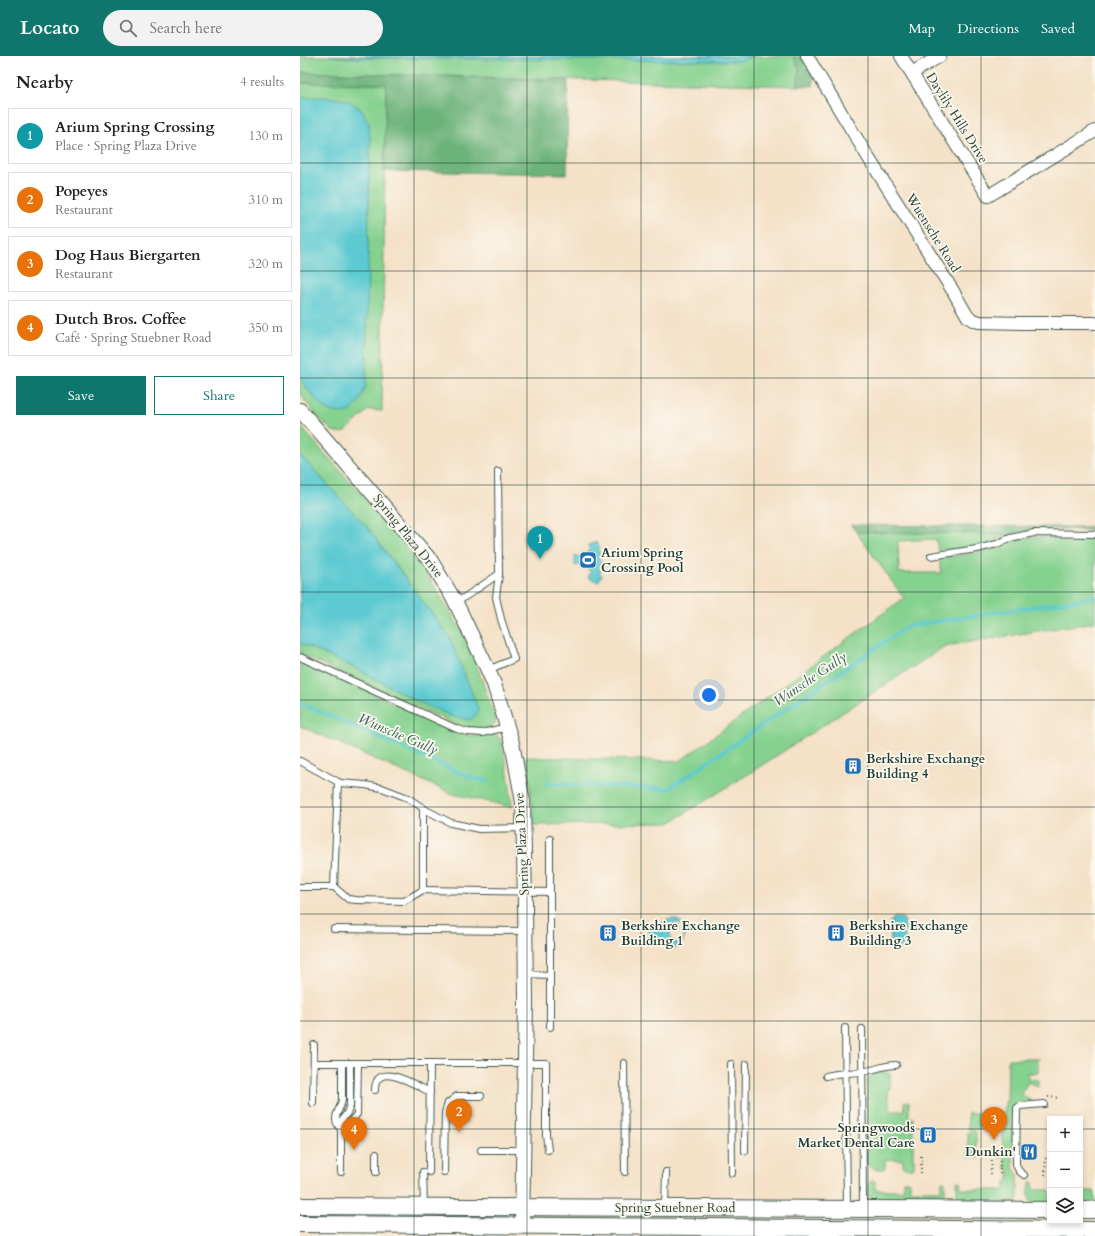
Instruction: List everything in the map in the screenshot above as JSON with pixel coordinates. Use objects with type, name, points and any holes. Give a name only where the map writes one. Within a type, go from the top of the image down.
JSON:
[{"type":"main road","name":"Spring Stuebner Road","points":[[306,1206],[1047,1210]]},
{"type":"main road","points":[[306,1206],[306,1226]]},
{"type":"main road","points":[[848,1232],[855,1208]]},
{"type":"main road","points":[[1083,1210],[1095,1210]]},
{"type":"main road","name":"Spring Stuebner Road","points":[[306,1226],[522,1226],[609,1229],[1021,1233],[1095,1230]]},
{"type":"street","name":"Wuensche Road","points":[[807,56],[968,317],[979,322],[1095,323]]},
{"type":"street","name":"Daylily Hills Drive","points":[[901,56],[988,196],[1095,131]]},
{"type":"street","points":[[912,73],[940,56]]},
{"type":"street","name":"Spring Plaza Drive","points":[[300,410],[431,561],[456,603],[488,670],[494,684],[512,743],[523,802],[525,892],[526,974],[522,1226]]},
{"type":"lane","points":[[488,670],[514,659],[501,619],[496,597],[499,574],[498,472]]},
{"type":"lane","points":[[930,556],[977,549],[997,544],[1010,538],[1034,534],[1095,534]]},
{"type":"lane","points":[[456,603],[499,574]]},
{"type":"lane","points":[[300,657],[457,729],[468,732],[482,732],[507,727]]},
{"type":"lane","points":[[300,761],[340,783],[382,788],[408,798],[451,823],[479,829],[523,828]]},
{"type":"lane","points":[[334,887],[338,782]]},
{"type":"lane","points":[[423,808],[423,890]]},
{"type":"lane","points":[[550,839],[550,1027]]},
{"type":"lane","points":[[300,887],[334,887],[348,899],[356,900],[404,900],[423,890],[550,892]]},
{"type":"lane","points":[[334,929],[525,931]]},
{"type":"lane","points":[[526,974],[550,975]]},
{"type":"lane","points":[[845,1028],[846,1073],[855,1208]]},
{"type":"lane","points":[[855,1208],[862,1071],[862,1029]]},
{"type":"lane","points":[[313,1103],[314,1045]]},
{"type":"lane","points":[[314,1063],[546,1063],[546,1135],[548,1150]]},
{"type":"lane","points":[[341,1129],[337,1125],[336,1114],[341,1106],[342,1100],[342,1063]]},
{"type":"lane","points":[[342,1172],[341,1121],[350,1106],[350,1063]]},
{"type":"lane","points":[[341,1129],[353,1120],[357,1114],[358,1063]]},
{"type":"lane","points":[[424,1206],[430,1092],[430,1063]]},
{"type":"lane","points":[[624,1063],[625,1172]]},
{"type":"lane","points":[[731,1064],[732,1173]]},
{"type":"lane","points":[[745,1151],[746,1064]]},
{"type":"lane","points":[[826,1076],[835,1073],[870,1070],[886,1065],[896,1065]]},
{"type":"lane","points":[[375,1090],[375,1085],[382,1075],[396,1076],[430,1092]]},
{"type":"lane","points":[[444,1172],[445,1112],[448,1103],[457,1096],[481,1096]]},
{"type":"lane","points":[[1024,1175],[1019,1171],[1016,1165],[1017,1108],[1044,1101]]},
{"type":"lane","points":[[481,1150],[524,1150]]},
{"type":"lane","points":[[376,1154],[376,1172]]},
{"type":"lane","points":[[665,1208],[666,1172]]},
{"type":"path","points":[[1044,1101],[1059,1098]]},
{"type":"path","points":[[921,1156],[921,1174]]},
{"type":"path","points":[[1045,1175],[1046,1157]]},
{"type":"path","points":[[991,1174],[992,1158]]},
{"type":"path","points":[[1000,1158],[1000,1174]]},
{"type":"green space","points":[[300,56],[793,56],[799,67],[798,86],[300,72]]},
{"type":"green space","points":[[793,56],[805,56],[814,70],[813,86],[798,86],[799,68]]},
{"type":"green space","points":[[300,72],[568,80],[567,174],[384,171],[386,84],[300,83]]},
{"type":"green space","points":[[300,83],[386,84],[382,411],[368,410],[342,433],[332,431],[316,415],[300,394]]},
{"type":"green space","points":[[300,426],[380,515],[401,540],[431,581],[457,623],[473,655],[496,720],[494,725],[484,729],[478,729],[455,724],[300,654]]},
{"type":"green space","points":[[851,525],[1095,527],[1095,530],[1037,530],[1014,534],[1003,538],[1003,534],[856,532]]},
{"type":"green space","points":[[856,532],[1003,534],[1003,538],[988,544],[938,551],[936,539],[898,541],[899,573],[941,573],[939,558],[970,554],[1000,547],[1015,539],[1036,537],[1095,537],[1095,622],[945,646],[750,773],[669,823],[534,825],[525,757],[680,761],[904,598]]},
{"type":"green space","points":[[300,660],[452,730],[472,736],[491,734],[497,735],[503,747],[512,807],[453,794],[300,726]]},
{"type":"green space","points":[[1009,1059],[1040,1059],[1038,1061],[1038,1073],[1028,1073],[1029,1079],[1038,1080],[1038,1087],[1028,1082],[1021,1094],[1033,1102],[1016,1102],[1013,1106],[1013,1168],[1018,1175],[1018,1200],[1013,1202],[959,1202],[957,1200],[958,1181],[960,1181],[961,1189],[1005,1190],[1006,1182],[1009,1181],[1009,1169],[1005,1168],[1005,1157],[998,1157],[998,1152],[1003,1151],[1003,1120],[996,1120],[996,1113],[1005,1113]]},
{"type":"green space","points":[[884,1072],[890,1074],[888,1101],[890,1102],[890,1111],[904,1111],[904,1102],[909,1102],[909,1117],[913,1118],[913,1168],[903,1167],[903,1160],[885,1159],[885,1168],[883,1169],[872,1168],[867,1162],[867,1082],[869,1077]]},
{"type":"green space","points":[[968,1113],[982,1113],[984,1120],[980,1120],[980,1129],[968,1129]]},
{"type":"green space","points":[[968,1132],[976,1132],[976,1153],[981,1153],[981,1157],[968,1157]]},
{"type":"green space","points":[[871,1181],[875,1181],[876,1190],[903,1190],[904,1181],[909,1181],[910,1190],[941,1190],[942,1181],[944,1181],[945,1194],[942,1201],[939,1203],[880,1203],[872,1200],[867,1195],[866,1189]]},
{"type":"green space","points":[[1032,1181],[1034,1190],[1047,1190],[1047,1204],[1037,1204],[1031,1202],[1029,1197]]},
{"type":"green space","points":[[1083,1191],[1095,1191],[1095,1204],[1083,1204]]},
{"type":"water","points":[[329,56],[754,56],[740,61],[720,61],[357,58]]},
{"type":"water","points":[[327,97],[350,101],[362,111],[369,124],[370,138],[366,385],[359,402],[351,410],[341,413],[329,411],[323,407],[300,378],[300,98]]},
{"type":"water","points":[[300,455],[367,527],[450,638],[479,711],[471,720],[454,717],[419,702],[355,668],[300,643]]},
{"type":"water","name":"Arium Spring Crossing Pool","points":[[597,542],[600,548],[598,549],[600,554],[598,555],[601,562],[598,568],[601,570],[599,574],[602,575],[598,582],[588,577],[591,572],[588,570],[589,567],[586,565],[583,567],[578,565],[575,566],[575,555],[586,558],[589,556],[587,552],[590,551],[588,545]]},
{"type":"water","points":[[893,918],[903,918],[903,921],[905,921],[905,945],[903,945],[903,948],[893,948],[893,944],[891,944],[890,921],[893,921]]},
{"type":"water","points":[[673,919],[680,921],[684,925],[684,927],[678,923],[674,924],[670,933],[672,941],[679,943],[684,935],[686,935],[680,946],[671,948],[659,942],[648,942],[647,940],[650,933],[647,927],[651,923],[658,925],[666,920]]},
{"type":"waterway","name":"Wunsche Gully","points":[[547,783],[668,789],[908,626],[1095,597]]},
{"type":"waterway","name":"Wunsche Gully","points":[[300,703],[472,778],[489,781]]},
{"type":"place","name":"Arium Spring Crossing","points":[[540,559]]},
{"type":"place","name":"Arium Spring Crossing Pool","points":[[588,560]]},
{"type":"place","name":"Berkshire Exchange Building 4","points":[[853,766]]},
{"type":"place","name":"Berkshire Exchange Building 1","points":[[608,933]]},
{"type":"place","name":"Berkshire Exchange Building 3","points":[[836,933]]},
{"type":"place","name":"Popeyes","points":[[459,1132]]},
{"type":"place","name":"Springwoods Market Dental Care","points":[[928,1135]]},
{"type":"place","name":"Dog Haus Biergarten","points":[[994,1140]]},
{"type":"place","name":"Dutch Bros. Coffee","points":[[354,1150]]},
{"type":"place","name":"Dunkin'","points":[[1029,1152]]}]
